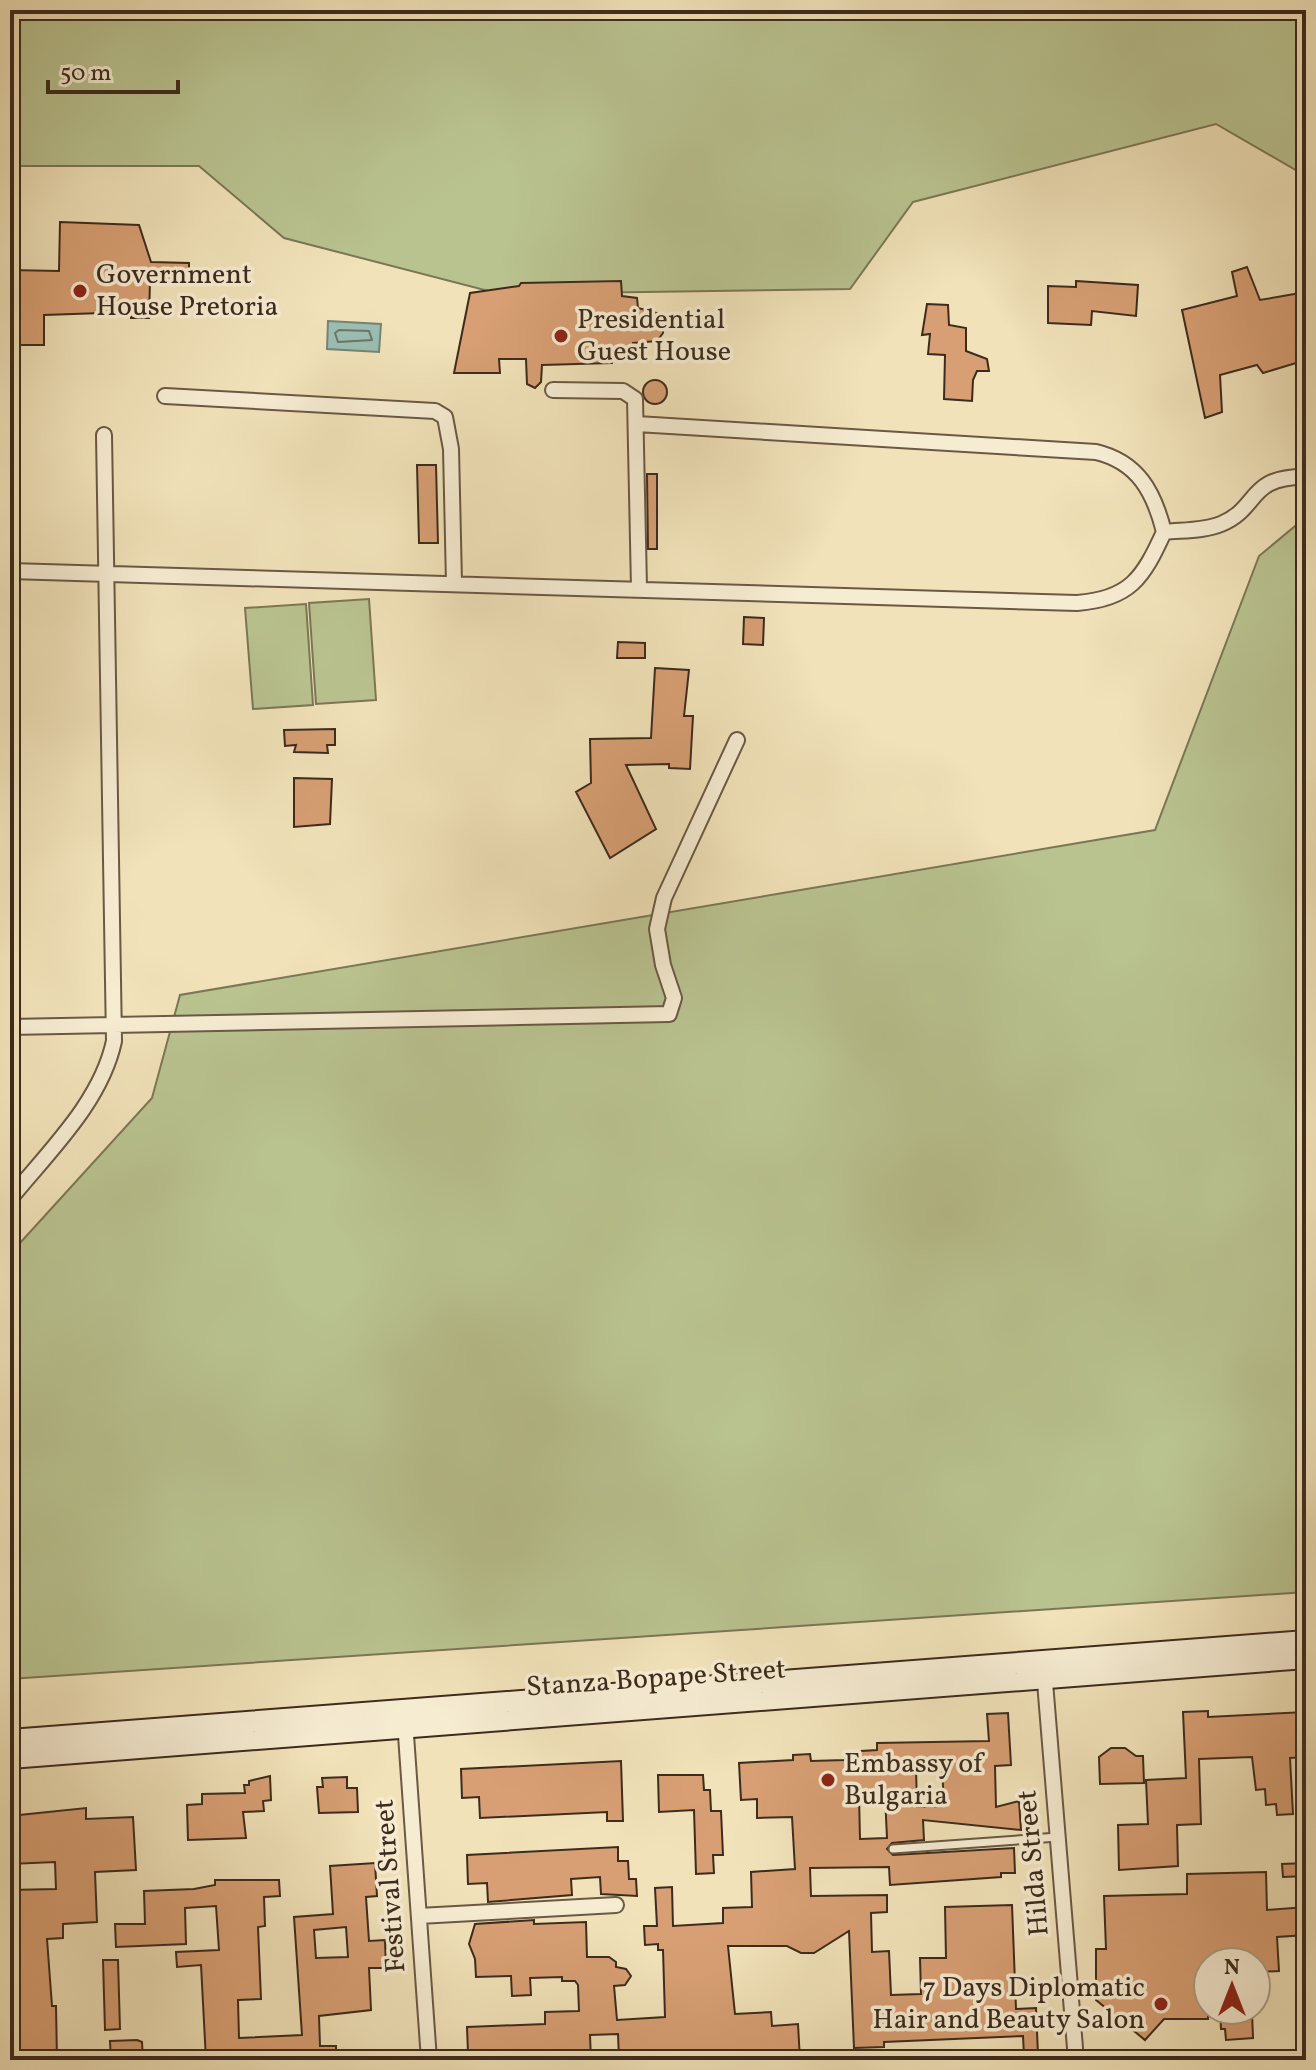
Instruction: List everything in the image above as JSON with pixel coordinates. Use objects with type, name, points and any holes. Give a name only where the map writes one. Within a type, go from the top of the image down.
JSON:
[{"type":"main road","name":"Stanza Bopape Street","points":[[1044,1671],[1306,1641]]},
{"type":"main road","name":"Stanza Bopape Street","points":[[10,1740],[405,1717],[1044,1671],[1306,1658]]},
{"type":"main road","name":"Stanza Bopape Street","points":[[10,1758],[405,1717]]},
{"type":"street","points":[[553,390],[623,391],[635,399],[639,588]]},
{"type":"street","points":[[165,396],[414,409],[435,411],[445,417],[451,449],[454,583]]},
{"type":"street","points":[[10,571],[1096,602],[1131,587],[1148,566],[1164,532],[1156,505],[1139,475],[1127,464],[1096,452],[637,424]]},
{"type":"street","points":[[10,1199],[94,1093],[108,1068],[115,1026],[104,435]]},
{"type":"street","points":[[1164,532],[1220,524],[1238,513],[1263,485],[1275,479],[1306,477]]},
{"type":"street","points":[[10,1027],[669,1014],[674,998],[663,965],[657,929],[664,898],[737,740]]},
{"type":"street","name":"Hilda Street","points":[[1044,1671],[1076,2060]]},
{"type":"street","name":"Festival Street","points":[[405,1717],[429,2060]]},
{"type":"street","points":[[419,1916],[616,1905]]},
{"type":"lane","points":[[893,1849],[1058,1837]]},
{"type":"green space","points":[[10,10],[1306,10],[1306,176],[1216,124],[913,202],[850,289],[500,294],[284,238],[199,166],[10,166]]},
{"type":"green space","points":[[1306,517],[1306,1592],[10,1679],[10,1254],[152,1098],[180,995],[1155,830],[1259,556]]},
{"type":"green space","points":[[369,599],[376,700],[316,704],[309,603]]},
{"type":"green space","points":[[306,604],[313,705],[253,709],[245,608]]},
{"type":"water","points":[[328,321],[381,324],[379,352],[327,349]]},
{"type":"building","name":"Government House Pretoria","points":[[60,222],[139,225],[151,262],[189,263],[189,282],[150,281],[149,318],[131,318],[131,312],[44,315],[44,345],[10,345],[10,270],[59,271]]},
{"type":"building","points":[[1247,267],[1260,300],[1306,292],[1306,360],[1263,373],[1257,365],[1220,375],[1222,412],[1205,418],[1182,310],[1237,296],[1232,272]]},
{"type":"building","name":"Presidential Guest House","points":[[621,281],[622,296],[637,298],[638,308],[657,313],[662,321],[663,333],[657,341],[633,343],[632,351],[613,352],[612,363],[542,365],[541,382],[535,388],[527,384],[526,359],[499,359],[500,373],[454,373],[470,293],[519,286],[521,283]]},
{"type":"building","points":[[1076,281],[1138,285],[1136,316],[1092,311],[1091,325],[1048,323],[1048,286],[1076,287]]},
{"type":"building","points":[[927,304],[948,305],[949,325],[966,328],[966,351],[987,359],[989,371],[977,371],[973,380],[972,401],[944,399],[945,355],[928,354],[930,334],[922,335]]},
{"type":"building","points":[[655,380],[663,384],[667,392],[663,400],[655,404],[647,400],[643,392],[647,384]]},
{"type":"building","points":[[417,465],[436,465],[438,543],[419,543]]},
{"type":"building","points":[[647,474],[657,474],[657,549],[648,549]]},
{"type":"building","points":[[744,617],[764,618],[763,645],[743,644]]},
{"type":"building","points":[[618,642],[645,643],[645,658],[617,658]]},
{"type":"building","points":[[655,668],[689,670],[684,716],[693,716],[690,769],[669,768],[669,764],[626,765],[656,829],[610,858],[576,792],[591,783],[590,739],[651,738]]},
{"type":"building","points":[[335,729],[335,745],[327,745],[328,753],[294,752],[296,745],[285,746],[284,730]]},
{"type":"building","points":[[294,778],[332,779],[330,824],[294,827]]},
{"type":"building","points":[[1208,1711],[1208,1717],[1306,1712],[1306,1757],[1290,1758],[1293,1814],[1277,1815],[1276,1804],[1266,1805],[1265,1789],[1256,1790],[1252,1757],[1199,1759],[1201,1824],[1177,1825],[1178,1866],[1119,1870],[1118,1825],[1148,1824],[1146,1780],[1186,1778],[1183,1712]]},
{"type":"building","points":[[1008,1713],[1011,1765],[995,1766],[996,1807],[1019,1801],[1021,1830],[923,1820],[924,1840],[892,1843],[887,1849],[893,1855],[1014,1848],[1015,1873],[1001,1873],[1001,1877],[890,1885],[889,1867],[810,1868],[811,1896],[887,1895],[887,1912],[871,1913],[872,1952],[889,1951],[891,1995],[921,1994],[920,1958],[946,1958],[945,1907],[1012,1905],[1016,2009],[1036,2008],[1038,2055],[1024,2056],[1023,2036],[884,2042],[884,2047],[854,2048],[849,1931],[814,1953],[801,1953],[787,1946],[728,1946],[735,2014],[771,2012],[772,2026],[798,2024],[800,2060],[619,2060],[618,2034],[590,2035],[591,2060],[483,2060],[482,2052],[468,2053],[467,2027],[545,2024],[545,2012],[579,2011],[578,1985],[575,1981],[562,1981],[562,1977],[530,1978],[531,1995],[512,1996],[511,1976],[476,1977],[475,1959],[469,1944],[475,1924],[534,1920],[534,1924],[586,1922],[587,1957],[609,1957],[616,1962],[616,1967],[626,1969],[631,1976],[625,1985],[614,1986],[617,2020],[665,2017],[663,1950],[658,1950],[658,1944],[645,1945],[644,1926],[657,1926],[655,1888],[672,1887],[673,1926],[723,1923],[723,1908],[752,1907],[751,1872],[795,1869],[792,1817],[757,1818],[757,1799],[741,1800],[739,1763],[793,1760],[793,1755],[810,1754],[811,1761],[845,1760],[845,1752],[877,1750],[877,1743],[989,1741],[987,1714]],"holes":[[[942,1766],[944,1806],[917,1807],[916,1767]],[[859,1796],[885,1796],[887,1838],[860,1839]]]},
{"type":"building","points":[[1111,1748],[1125,1748],[1136,1756],[1143,1756],[1144,1783],[1100,1784],[1099,1757]]},
{"type":"building","points":[[621,1761],[623,1821],[607,1821],[607,1812],[480,1818],[479,1797],[462,1798],[461,1769]]},
{"type":"building","points":[[658,1775],[703,1775],[704,1790],[710,1790],[711,1811],[721,1811],[723,1855],[713,1855],[714,1873],[696,1874],[694,1810],[659,1812]]},
{"type":"building","points":[[270,1776],[271,1800],[263,1801],[264,1811],[243,1812],[246,1838],[188,1840],[187,1805],[202,1804],[202,1794],[245,1793],[244,1785],[249,1785],[249,1781]]},
{"type":"building","points":[[347,1777],[347,1788],[357,1788],[358,1812],[319,1813],[317,1787],[323,1787],[322,1778]]},
{"type":"building","points":[[86,1808],[86,1819],[133,1817],[136,1870],[95,1872],[97,1922],[63,1924],[63,1938],[47,1939],[52,2006],[56,2006],[57,2060],[19,2060],[19,2046],[10,2047],[10,1890],[56,1889],[55,1862],[10,1864],[10,1816]]},
{"type":"building","points":[[618,1847],[618,1861],[628,1861],[629,1879],[636,1879],[637,1896],[601,1894],[600,1877],[571,1879],[572,1895],[488,1902],[487,1883],[468,1884],[467,1855]]},
{"type":"building","points":[[375,1863],[377,1896],[366,1897],[369,1941],[385,1940],[386,1968],[369,1968],[371,2010],[319,2016],[320,2046],[336,2046],[336,2060],[206,2060],[201,1965],[177,1967],[176,1952],[219,1950],[216,1906],[185,1908],[186,1944],[116,1947],[115,1924],[145,1924],[144,1891],[194,1889],[215,1885],[215,1880],[279,1880],[280,1896],[264,1897],[265,1926],[258,1927],[261,1999],[238,2000],[239,2038],[302,2035],[294,1917],[333,1914],[330,1866]],"holes":[[[346,1927],[348,1957],[316,1958],[314,1930]]]},
{"type":"building","points":[[1306,1863],[1306,1876],[1283,1877],[1282,1864]]},
{"type":"building","points":[[1266,1872],[1267,1910],[1306,1907],[1306,1935],[1277,1937],[1279,1971],[1272,1971],[1272,1946],[1192,1946],[1192,2019],[1164,2019],[1145,2040],[1096,2000],[1096,1949],[1106,1949],[1104,1896],[1187,1894],[1187,1874]]},
{"type":"building","points":[[103,1960],[118,1960],[120,2029],[105,2030]]},
{"type":"building","points":[[1221,2026],[1253,2026],[1253,2038],[1226,2040],[1225,2029]]},
{"type":"building","points":[[110,2041],[142,2042],[143,2060],[111,2060]]},
{"type":"place","name":"Government House Pretoria","points":[[80,291]]},
{"type":"place","name":"Presidential Guest House","points":[[561,336]]},
{"type":"place","name":"Embassy of Bulgaria","points":[[828,1780]]},
{"type":"place","name":"7 Days Diplomatic Hair and Beauty Salon","points":[[1161,2004]]}]
